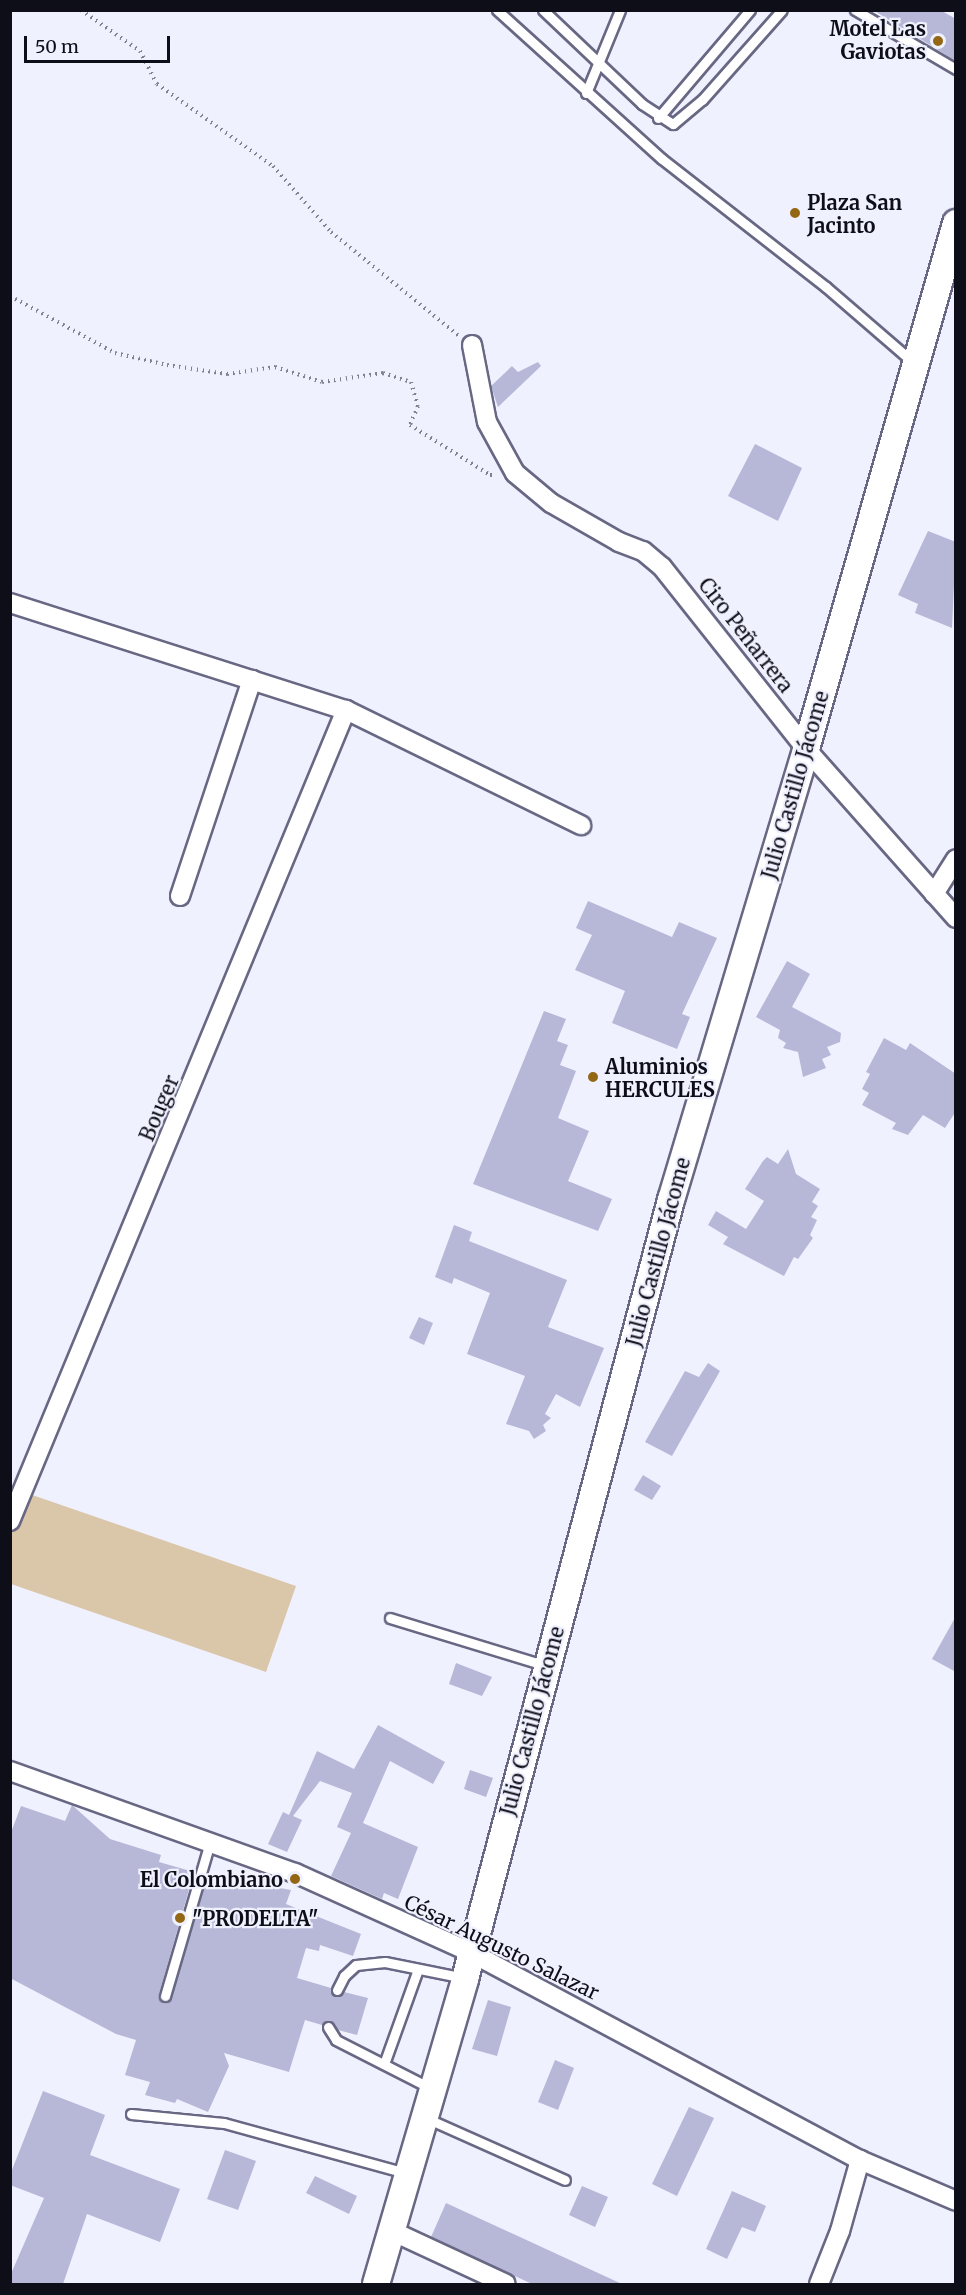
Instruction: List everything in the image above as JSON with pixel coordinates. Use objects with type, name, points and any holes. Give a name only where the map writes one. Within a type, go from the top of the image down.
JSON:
[{"type":"main road","name":"Julio Castillo Jácome","points":[[376,2284],[394,2232],[465,1979],[470,1952],[671,1200],[806,748],[956,223]]},
{"type":"street","points":[[472,345],[487,422],[515,472]]},
{"type":"street","name":"Ciro Peñarrera","points":[[515,472],[551,503],[619,542],[643,551],[662,567],[806,748],[956,918]]},
{"type":"street","points":[[10,603],[346,710],[581,825]]},
{"type":"street","points":[[180,896],[252,680]]},
{"type":"street","name":"Bouger","points":[[10,1521],[346,710]]},
{"type":"street","points":[[934,894],[956,859]]},
{"type":"street","name":"César Augusto Salazar","points":[[10,1771],[295,1873],[470,1952],[860,2160],[956,2201]]},
{"type":"street","points":[[819,2284],[840,2231],[860,2160]]},
{"type":"street","points":[[394,2232],[506,2284]]},
{"type":"lane","points":[[496,10],[662,159],[826,287],[915,365]]},
{"type":"lane","points":[[543,10],[658,118],[678,122],[782,10]]},
{"type":"lane","points":[[586,93],[620,10]]},
{"type":"lane","points":[[658,118],[750,10]]},
{"type":"lane","points":[[855,10],[956,69]]},
{"type":"lane","points":[[390,1618],[546,1666]]},
{"type":"lane","points":[[165,1996],[210,1842]]},
{"type":"lane","points":[[337,1990],[344,1976],[356,1965],[385,1962],[465,1979]]},
{"type":"lane","points":[[384,2064],[418,1968]]},
{"type":"lane","points":[[328,2027],[336,2040],[434,2090]]},
{"type":"lane","points":[[131,2114],[224,2123],[410,2174]]},
{"type":"lane","points":[[426,2118],[565,2180]]},
{"type":"path","points":[[81,10],[140,51],[157,84],[273,166],[330,232],[472,345]]},
{"type":"path","points":[[10,296],[115,353],[167,365],[227,374],[275,367],[322,382],[383,373],[411,382],[418,406],[410,425],[490,475],[515,472]]},
{"type":"shaded area","points":[[12,1488],[296,1586],[266,1672],[11,1584]]},
{"type":"building","name":"Motel Las Gaviotas","points":[[873,10],[940,10],[956,19],[956,61]]},
{"type":"building","points":[[538,362],[541,366],[498,407],[491,386],[512,366],[518,372]]},
{"type":"building","points":[[755,444],[802,468],[778,521],[728,496]]},
{"type":"building","points":[[928,531],[956,542],[952,628],[915,613],[918,604],[898,595]]},
{"type":"building","points":[[588,901],[672,937],[679,922],[717,938],[682,1014],[690,1017],[677,1049],[612,1023],[625,991],[575,970],[592,935],[576,928]]},
{"type":"building","points":[[787,961],[810,974],[792,1007],[841,1033],[840,1042],[827,1047],[831,1055],[822,1059],[826,1068],[803,1077],[798,1052],[783,1048],[786,1043],[778,1038],[780,1030],[756,1017]]},
{"type":"building","points":[[544,1011],[566,1019],[557,1041],[568,1045],[560,1065],[576,1071],[558,1118],[589,1131],[568,1181],[612,1199],[598,1231],[473,1184]]},
{"type":"building","points":[[884,1038],[906,1050],[910,1043],[956,1074],[956,1111],[945,1128],[923,1115],[908,1135],[892,1129],[896,1123],[862,1105],[869,1093],[862,1089],[870,1074],[866,1072]]},
{"type":"building","points":[[788,1149],[796,1174],[820,1189],[812,1202],[818,1206],[811,1217],[817,1220],[810,1235],[813,1238],[798,1259],[794,1257],[784,1276],[723,1244],[728,1237],[708,1225],[716,1211],[746,1229],[764,1201],[745,1189],[767,1157],[778,1164]]},
{"type":"building","points":[[454,1225],[472,1232],[469,1241],[567,1280],[548,1327],[604,1348],[580,1407],[556,1394],[545,1414],[551,1418],[543,1425],[546,1431],[534,1439],[529,1431],[506,1424],[525,1376],[467,1354],[490,1293],[454,1278],[452,1284],[435,1277]]},
{"type":"building","points":[[419,1317],[433,1323],[424,1345],[409,1338]]},
{"type":"building","points":[[708,1363],[720,1371],[672,1456],[645,1442],[685,1371],[699,1377]]},
{"type":"building","points":[[643,1475],[661,1486],[652,1500],[634,1490]]},
{"type":"building","points":[[956,1616],[956,1672],[932,1659]]},
{"type":"building","points":[[456,1663],[492,1677],[482,1696],[449,1684]]},
{"type":"building","points":[[378,1725],[445,1762],[433,1784],[390,1761],[363,1823],[418,1847],[398,1899],[384,1893],[382,1899],[331,1876],[351,1833],[337,1827],[352,1793],[320,1781],[293,1816],[302,1820],[287,1852],[268,1844],[283,1812],[289,1815],[317,1751],[354,1769]]},
{"type":"building","points":[[470,1770],[493,1778],[486,1797],[464,1789]]},
{"type":"building","points":[[72,1805],[110,1839],[161,1855],[159,1862],[194,1872],[159,1994],[161,2001],[167,2002],[171,1998],[208,1875],[291,1890],[286,1904],[361,1934],[353,1956],[320,1945],[319,1951],[306,1948],[297,1978],[331,1988],[335,1996],[344,1992],[368,1998],[357,2035],[338,2030],[331,2021],[322,2025],[305,2020],[289,2072],[224,2053],[229,2066],[208,2112],[177,2099],[175,2103],[145,2095],[150,2082],[125,2075],[136,2040],[116,2034],[10,1978],[10,1835],[21,1806],[65,1821]]},
{"type":"building","points":[[488,2000],[511,2007],[497,2056],[472,2049]]},
{"type":"building","points":[[555,2060],[574,2068],[558,2110],[538,2102]]},
{"type":"building","points":[[43,2091],[105,2115],[90,2155],[180,2189],[160,2242],[87,2214],[63,2284],[10,2284],[10,2276],[44,2198],[10,2185],[10,2175]]},
{"type":"building","points":[[689,2107],[714,2118],[677,2196],[652,2184]]},
{"type":"building","points":[[225,2150],[256,2161],[238,2210],[207,2199]]},
{"type":"building","points":[[315,2176],[357,2196],[349,2214],[306,2193]]},
{"type":"building","points":[[582,2186],[608,2197],[595,2227],[569,2215]]},
{"type":"building","points":[[732,2191],[766,2206],[755,2232],[742,2227],[727,2259],[706,2249]]},
{"type":"building","points":[[446,2203],[622,2284],[532,2284],[431,2237]]},
{"type":"place","name":"Motel Las Gaviotas","points":[[938,41]]},
{"type":"place","name":"Plaza San Jacinto","points":[[795,213]]},
{"type":"place","name":"Aluminios HERCULES","points":[[593,1077]]},
{"type":"place","name":"El Colombiano","points":[[295,1879]]},
{"type":"place","name":"\"PRODELTA\"","points":[[180,1918]]}]
